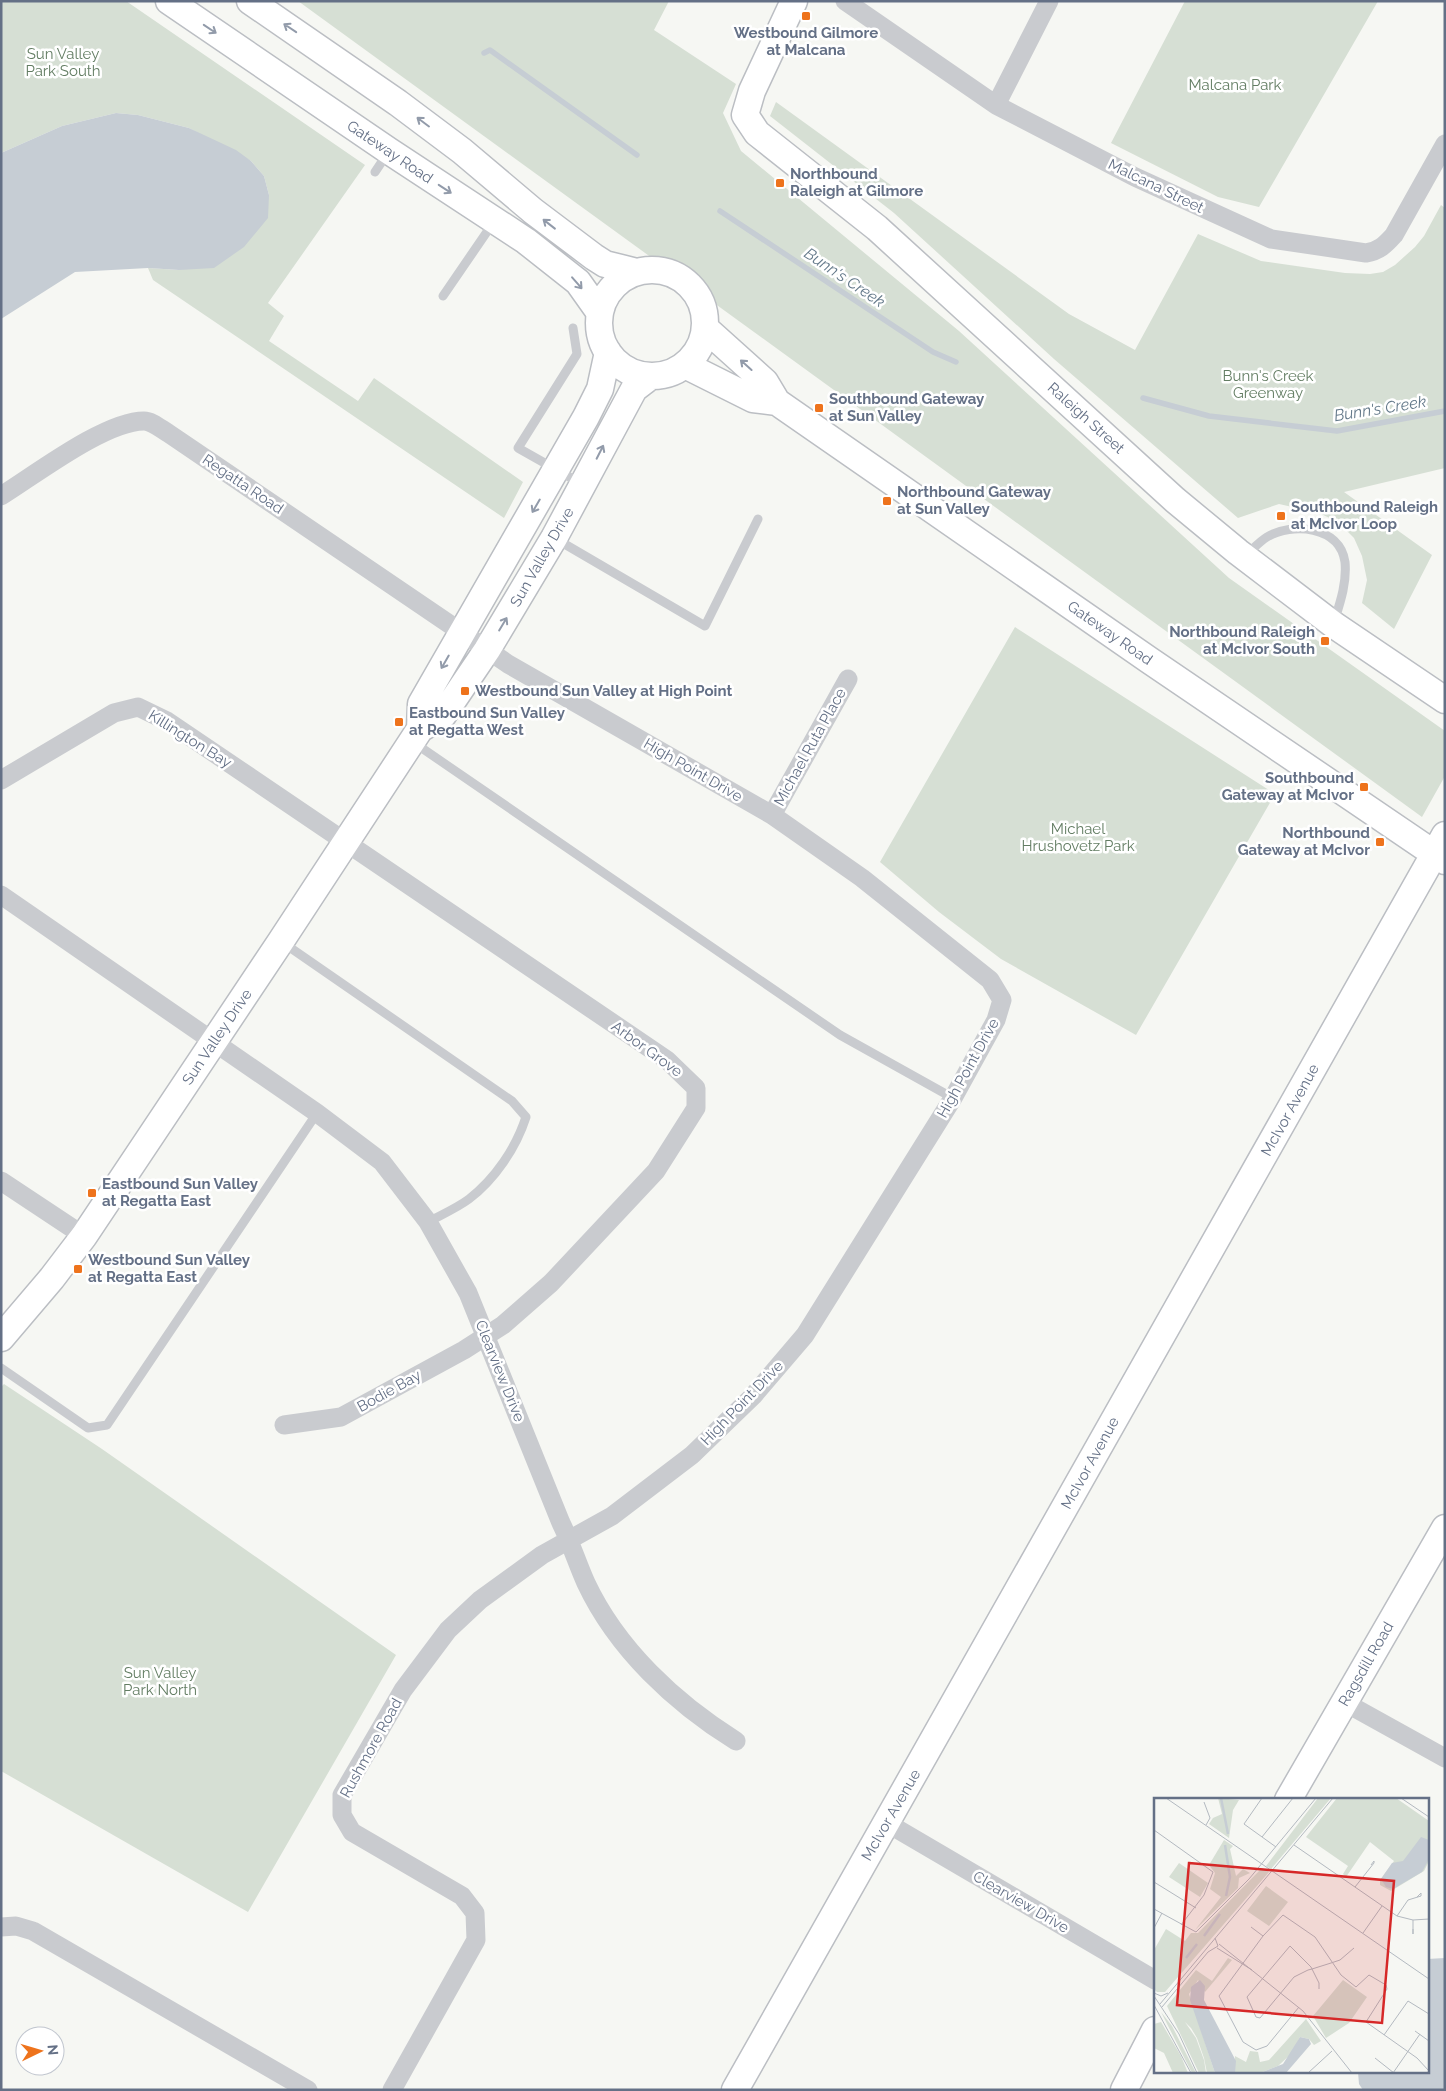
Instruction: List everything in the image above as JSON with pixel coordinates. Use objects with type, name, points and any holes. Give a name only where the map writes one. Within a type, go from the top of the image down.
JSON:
[{"type":"street","name":"Gateway Road","points":[[169,1],[382,162],[495,221],[563,268],[578,282],[600,313]]},
{"type":"street","points":[[250,1],[414,115],[594,257],[605,264],[636,272]]},
{"type":"street","name":"Raleigh Street","points":[[794,1],[752,91],[745,115],[757,133],[877,228],[1175,500],[1244,557],[1334,625],[1445,700]]},
{"type":"street","name":"Malcana Street","points":[[845,1],[996,105],[1135,177],[1271,239],[1366,253],[1383,247],[1394,235],[1445,144]]},
{"type":"street","points":[[996,105],[1049,1]]},
{"type":"street","points":[[651,270],[666,272],[680,278],[691,287],[699,299],[704,313],[705,328],[699,348],[685,365],[663,375],[651,376],[626,369],[608,352],[600,333],[600,313],[604,300],[623,278],[636,272],[651,270]]},
{"type":"street","name":"Gateway Road","points":[[705,328],[765,382],[776,402],[1149,660],[1441,850]]},
{"type":"street","name":"Sun Valley Drive","points":[[475,642],[557,470],[600,389],[608,352]]},
{"type":"street","name":"Gateway Road","points":[[685,365],[753,399],[776,402]]},
{"type":"street","name":"Sun Valley Drive","points":[[1,1338],[52,1278],[84,1236],[282,942],[416,735],[421,704],[475,642],[554,538],[634,389],[651,376]]},
{"type":"street","name":"Regatta Road","points":[[1,496],[89,441],[129,422],[147,421],[168,433],[475,642]]},
{"type":"street","name":"High Point Drive","points":[[475,642],[772,815],[862,878],[990,980],[1002,1000],[996,1020],[953,1098],[805,1335],[753,1396],[692,1455],[612,1516],[570,1541]]},
{"type":"street","name":"Michael Ruta Place","points":[[772,815],[848,679]]},
{"type":"street","name":"Killington Bay","points":[[1,780],[114,713],[138,707],[166,720],[347,842]]},
{"type":"street","name":"Arbor Grove","points":[[347,842],[667,1060],[696,1088],[696,1108],[656,1171],[551,1283],[486,1336]]},
{"type":"street","name":"McIvor Avenue","points":[[735,2090],[1441,850]]},
{"type":"street","points":[[1,895],[214,1041]]},
{"type":"street","name":"Clearview Drive","points":[[214,1041],[317,1113],[382,1162],[428,1222],[468,1293],[586,1583],[602,1613],[623,1641],[669,1692],[705,1721],[736,1740]]},
{"type":"street","points":[[1,1181],[84,1236]]},
{"type":"street","name":"Bodie Bay","points":[[284,1426],[341,1417],[486,1336]]},
{"type":"street","name":"Ragsdill Road","points":[[1289,1798],[1445,1528]]},
{"type":"street","name":"Rushmore Road","points":[[392,2090],[476,1940],[475,1913],[462,1896],[352,1832],[342,1815],[342,1795],[403,1690],[448,1630],[480,1600],[542,1555],[570,1541]]},
{"type":"street","points":[[1344,1702],[1445,1758]]},
{"type":"street","name":"Clearview Drive","points":[[887,1823],[1154,1979]]},
{"type":"street","points":[[1,1927],[16,1926],[33,1931],[308,2090]]},
{"type":"street","points":[[1124,2090],[1154,2032]]},
{"type":"lane","points":[[443,296],[495,221]]},
{"type":"lane","points":[[573,328],[577,354],[518,448],[583,484]]},
{"type":"lane","points":[[554,538],[706,626],[758,519]]},
{"type":"lane","points":[[1244,557],[1267,537],[1283,531],[1299,528],[1326,534],[1337,546],[1344,560],[1345,581],[1334,625]]},
{"type":"lane","points":[[416,735],[840,1035],[953,1098]]},
{"type":"lane","points":[[282,942],[512,1101],[526,1118],[519,1139],[487,1184],[468,1200],[428,1222]]},
{"type":"lane","points":[[1,1368],[88,1428],[107,1425],[317,1113]]},
{"type":"green space","name":"Sun Valley Park South","points":[[1,1],[126,1],[365,165],[268,303],[284,316],[269,341],[358,401],[374,378],[523,482],[504,518],[153,280],[148,268],[179,270],[269,195],[264,176],[251,161],[189,128],[138,115],[116,113],[62,126],[1,153]]},
{"type":"green space","points":[[298,1],[669,1],[654,30],[736,84],[723,113],[741,151],[959,331],[1229,578],[1445,731],[1445,776],[1422,817]]},
{"type":"green space","name":"Malcana Park","points":[[1185,1],[1378,1],[1259,207],[1218,197],[1111,143]]},
{"type":"green space","name":"Bunn's Creek Greenway","points":[[776,102],[1069,314],[1135,350],[1198,234],[1261,261],[1345,273],[1370,274],[1383,272],[1395,265],[1424,236],[1441,205],[1445,208],[1445,468],[1344,492],[1432,555],[1394,629],[1362,603],[1367,580],[1362,556],[1354,538],[1338,522],[1319,513],[1279,504],[1238,518],[1054,359],[894,213],[770,116]]},
{"type":"green space","name":"Michael Hrushovetz Park","points":[[1015,627],[1275,794],[1136,1035],[1001,959],[939,912],[880,862]]},
{"type":"green space","name":"Sun Valley Park North","points":[[4,1384],[102,1449],[396,1655],[248,1912],[1,1771],[1,1387]]},
{"type":"shaded area","points":[[116,113],[138,115],[189,128],[236,150],[251,161],[264,176],[269,195],[268,218],[244,247],[214,268],[179,270],[148,268],[75,272],[1,319],[1,153],[62,126]]},
{"type":"shaded area","points":[[1445,1958],[1445,2090],[1363,2090],[1359,2084],[1358,2074],[1428,2074],[1428,1959]]},
{"type":"waterway","name":"Bunn's Creek","points":[[484,53],[490,50],[637,155]]},
{"type":"waterway","name":"Bunn's Creek","points":[[720,211],[933,352],[956,362]]},
{"type":"waterway","name":"Bunn's Creek","points":[[1143,398],[1209,416],[1337,431],[1445,411]]},
{"type":"place","name":"Westbound Gilmore at Malcana","points":[[806,16]]},
{"type":"place","name":"Northbound Raleigh at Gilmore","points":[[780,183]]},
{"type":"place","name":"Southbound Gateway at Sun Valley","points":[[819,408]]},
{"type":"place","name":"Northbound Gateway at Sun Valley","points":[[887,501]]},
{"type":"place","name":"Southbound Raleigh at McIvor Loop","points":[[1281,516]]},
{"type":"place","name":"Northbound Raleigh at McIvor South","points":[[1325,641]]},
{"type":"place","name":"Westbound Sun Valley at High Point","points":[[465,691]]},
{"type":"place","name":"Eastbound Sun Valley at Regatta West","points":[[399,722]]},
{"type":"place","name":"Southbound Gateway at McIvor","points":[[1364,787]]},
{"type":"place","name":"Northbound Gateway at McIvor","points":[[1380,842]]},
{"type":"place","name":"Eastbound Sun Valley at Regatta East","points":[[92,1193]]},
{"type":"place","name":"Westbound Sun Valley at Regatta East","points":[[78,1269]]}]
